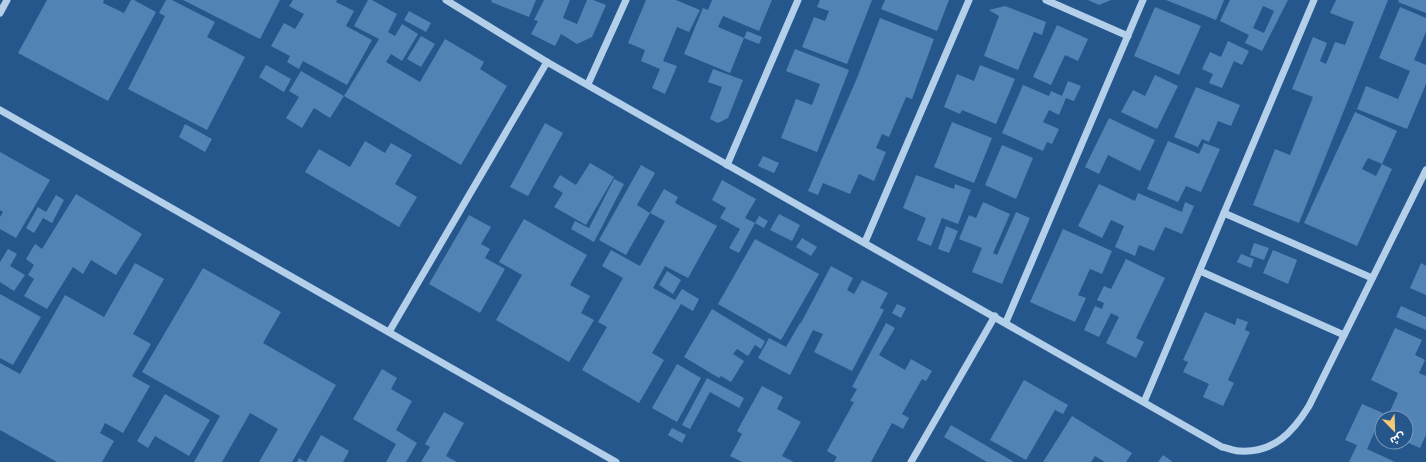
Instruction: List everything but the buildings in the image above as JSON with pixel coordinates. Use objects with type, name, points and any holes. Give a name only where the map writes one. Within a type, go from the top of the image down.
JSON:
[{"type":"street","points":[[0,13],[7,0]]},
{"type":"street","points":[[447,0],[547,62],[1006,322],[1222,447],[1239,451],[1259,450],[1277,443],[1290,432],[1309,406],[1426,170]]},
{"type":"street","points":[[588,84],[626,0]]},
{"type":"street","points":[[727,165],[798,0]]},
{"type":"street","points":[[865,242],[969,0]]},
{"type":"street","points":[[1046,0],[1128,36]]},
{"type":"street","points":[[1006,322],[1143,0]]},
{"type":"street","points":[[1144,402],[1314,0]]},
{"type":"street","points":[[389,332],[547,62]]},
{"type":"street","points":[[0,110],[616,462]]},
{"type":"street","points":[[1224,213],[1372,278]]},
{"type":"street","points":[[1200,271],[1344,335]]},
{"type":"street","points":[[911,462],[995,316]]}]
